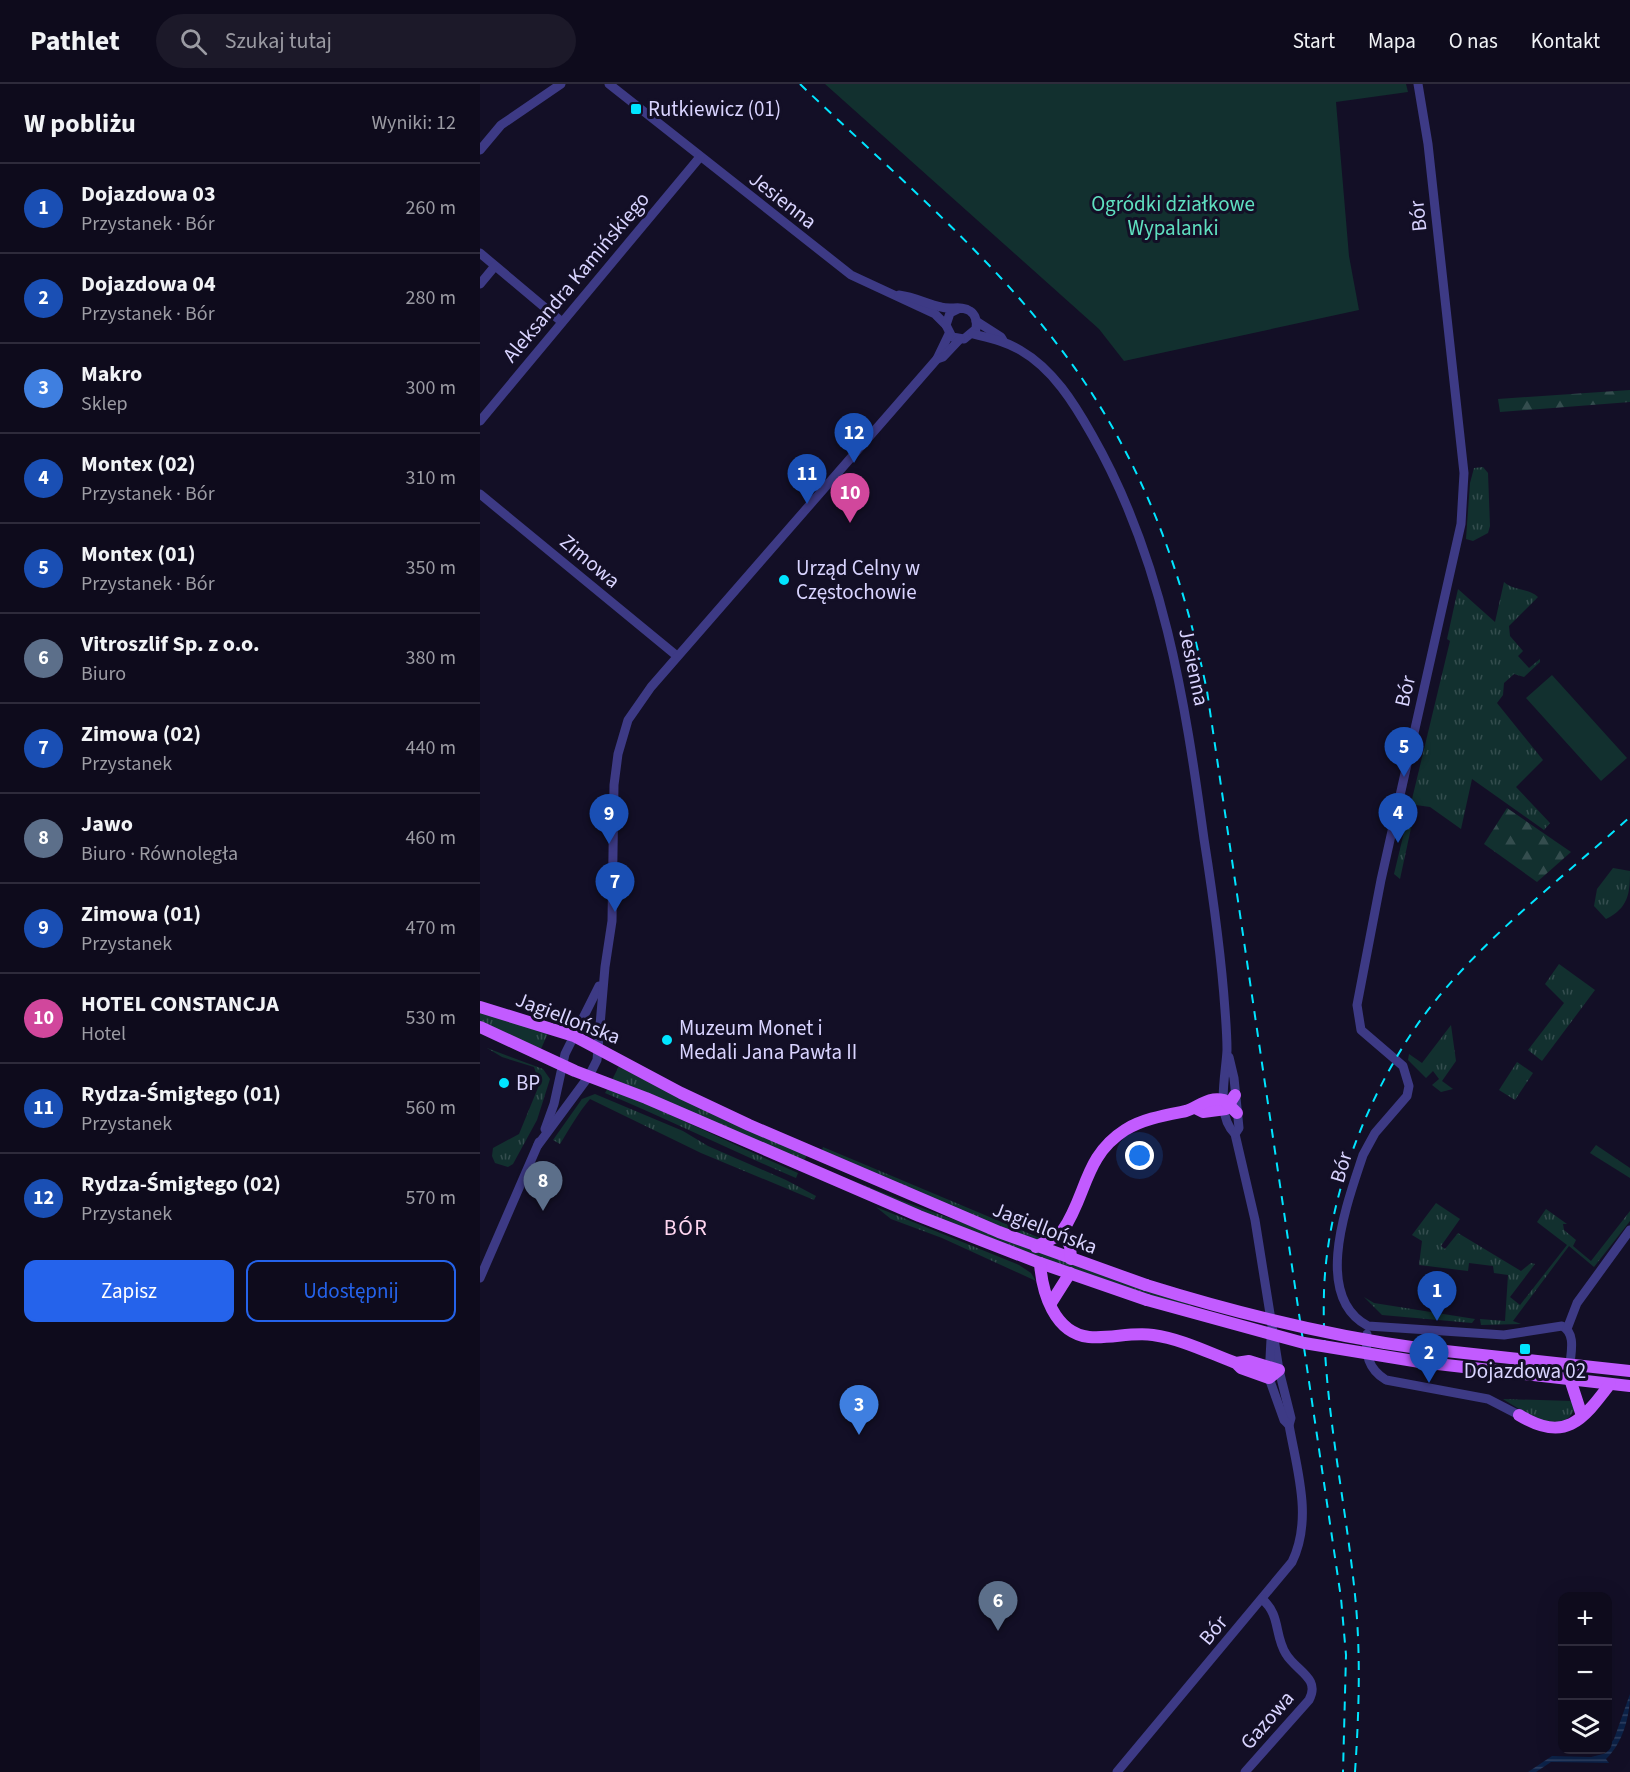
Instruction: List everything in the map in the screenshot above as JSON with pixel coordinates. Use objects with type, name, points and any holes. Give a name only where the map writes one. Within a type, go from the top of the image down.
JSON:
[{"type":"main road","name":"Jagiellońska","points":[[480,1006],[574,1036],[713,1109],[1036,1246],[1146,1285],[1283,1324],[1418,1348],[1630,1371]]},
{"type":"main road","name":"Jagiellońska","points":[[480,1027],[589,1077],[657,1102],[919,1216],[1040,1263],[1147,1300],[1304,1342],[1420,1362],[1630,1386]]},
{"type":"main road","points":[[1036,1246],[1063,1232],[1093,1164],[1106,1146],[1126,1130],[1161,1116],[1195,1108],[1203,1112],[1230,1104]]},
{"type":"main road","points":[[1063,1232],[1070,1246],[1071,1260]]},
{"type":"main road","points":[[1040,1263],[1046,1299],[1065,1326],[1085,1336],[1154,1335],[1236,1363],[1242,1360],[1272,1371]]},
{"type":"main road","points":[[1051,1303],[1070,1273]]},
{"type":"main road","points":[[1570,1379],[1582,1416]]},
{"type":"main road","points":[[1519,1415],[1538,1426],[1565,1427],[1587,1414],[1610,1384]]},
{"type":"street","points":[[480,150],[501,125],[561,84]]},
{"type":"street","name":"Jesienna","points":[[609,84],[851,275],[935,314],[947,330]]},
{"type":"street","name":"Bór","points":[[1368,1326],[1360,1322],[1348,1308],[1338,1288],[1337,1256],[1363,1155],[1375,1133],[1407,1096],[1409,1086],[1403,1066],[1361,1030],[1357,1017],[1358,1000],[1381,880],[1461,525],[1464,474],[1428,144],[1418,84]]},
{"type":"street","name":"Aleksandra Kamińskiego","points":[[480,421],[700,157]]},
{"type":"street","points":[[480,253],[562,322]]},
{"type":"street","points":[[480,284],[495,266]]},
{"type":"street","points":[[538,1145],[589,1077],[597,1060],[605,967],[612,921],[614,795],[620,744],[628,720],[677,656],[937,360],[944,357],[960,339],[973,334],[976,321],[971,312],[941,308],[912,297],[894,295]]},
{"type":"street","points":[[937,360],[950,313],[958,309]]},
{"type":"street","name":"Jesienna","points":[[976,321],[1001,336],[1004,342]]},
{"type":"street","points":[[947,330],[960,339]]},
{"type":"street","name":"Jesienna","points":[[973,334],[1004,342],[1021,350],[1042,367],[1077,408],[1111,468],[1145,553],[1163,612],[1185,708],[1220,951],[1230,1104]]},
{"type":"street","name":"Zimowa","points":[[480,494],[677,656]]},
{"type":"street","points":[[480,1278],[554,1104],[565,1054],[597,995],[605,967]]},
{"type":"street","name":"Bór","points":[[1117,1772],[1292,1562],[1302,1532],[1300,1494],[1288,1425],[1291,1418],[1272,1371],[1272,1331],[1265,1272],[1235,1134],[1231,1130],[1230,1104]]},
{"type":"street","points":[[1567,1329],[1577,1303],[1630,1230]]},
{"type":"street","points":[[1519,1415],[1488,1399],[1386,1380],[1367,1360],[1368,1326],[1504,1335],[1557,1326],[1567,1329],[1571,1337],[1570,1364]]},
{"type":"street","name":"Gazowa","points":[[1245,1772],[1309,1700],[1313,1691],[1312,1682],[1285,1653],[1279,1640],[1276,1617],[1271,1607],[1262,1599]]},
{"type":"green space","name":"Ogródki działkowe Wypalanki","points":[[825,84],[1406,84],[1408,92],[1336,102],[1349,256],[1359,310],[1124,361],[1099,329]]},
{"type":"green space","points":[[1630,390],[1630,402],[1500,412],[1498,399]]},
{"type":"green space","points":[[1483,467],[1488,473],[1490,526],[1488,533],[1473,541],[1466,539],[1470,483],[1474,468]]},
{"type":"green space","points":[[1504,582],[1538,597],[1509,626],[1510,636],[1523,651],[1518,656],[1529,668],[1540,659],[1540,662],[1524,677],[1514,674],[1504,683],[1503,695],[1497,703],[1543,760],[1516,787],[1550,823],[1544,830],[1472,779],[1461,829],[1430,807],[1416,805],[1400,879],[1394,874],[1450,641],[1447,639],[1458,589],[1495,622]]},
{"type":"green space","points":[[1552,675],[1627,758],[1601,781],[1526,698]]},
{"type":"green space","points":[[1507,808],[1571,852],[1537,882],[1484,844]]},
{"type":"green space","points":[[1613,868],[1630,871],[1629,887],[1623,905],[1606,919],[1594,906],[1597,889]]},
{"type":"green space","points":[[1559,964],[1595,990],[1542,1061],[1528,1050],[1564,1003],[1545,984]]},
{"type":"green space","points":[[480,1011],[548,1033],[541,1049],[480,1021]]},
{"type":"green space","points":[[1451,1025],[1456,1061],[1442,1081],[1453,1089],[1441,1092],[1432,1085],[1439,1079],[1433,1071],[1426,1078],[1408,1060],[1409,1054],[1422,1063]]},
{"type":"green space","points":[[487,1048],[543,1069],[550,1079],[537,1120],[513,1164],[508,1167],[495,1163],[492,1156],[493,1148],[519,1134],[542,1078],[537,1076],[534,1067],[502,1057]]},
{"type":"green space","points":[[1517,1062],[1533,1073],[1515,1100],[1499,1090]]},
{"type":"green space","points":[[620,1064],[807,1155],[804,1161],[612,1080]]},
{"type":"green space","points":[[608,1088],[798,1173],[796,1178],[605,1093]]},
{"type":"green space","points":[[595,1094],[683,1131],[708,1146],[786,1180],[816,1196],[814,1200],[701,1153],[590,1099],[560,1144],[553,1140],[582,1099]]},
{"type":"green space","points":[[1596,1145],[1630,1168],[1630,1178],[1590,1153]]},
{"type":"green space","points":[[823,1147],[1042,1239],[1032,1240],[821,1152]]},
{"type":"green space","points":[[849,1179],[908,1203],[1193,1306],[1193,1309],[1078,1272],[925,1213]]},
{"type":"green space","points":[[1436,1203],[1460,1219],[1441,1246],[1445,1249],[1458,1233],[1521,1271],[1531,1263],[1535,1264],[1510,1297],[1520,1305],[1567,1245],[1537,1222],[1546,1209],[1567,1224],[1563,1224],[1564,1230],[1576,1240],[1573,1246],[1591,1261],[1630,1211],[1630,1221],[1594,1267],[1569,1246],[1513,1321],[1521,1324],[1481,1325],[1480,1319],[1505,1321],[1508,1275],[1494,1273],[1493,1266],[1469,1263],[1468,1271],[1419,1265],[1422,1241],[1412,1235]]},
{"type":"green space","points":[[876,1207],[1019,1265],[1031,1273],[1036,1281],[942,1238],[891,1219]]},
{"type":"green space","points":[[1364,1297],[1374,1303],[1475,1319],[1472,1323],[1382,1315]]},
{"type":"green space","points":[[1503,1399],[1572,1401],[1575,1408],[1569,1417],[1561,1422],[1551,1422],[1530,1415]]},
{"type":"water","points":[[1630,1694],[1629,1711],[1624,1729],[1612,1753],[1614,1739]]},
{"type":"water","points":[[1611,1754],[1606,1759],[1609,1763],[1551,1762],[1536,1772],[1528,1772],[1552,1756],[1591,1757]]},
{"type":"railway","points":[[800,84],[983,259],[1050,335],[1079,374],[1124,449],[1143,487],[1174,566],[1207,691],[1341,1598],[1346,1655],[1343,1772]]},
{"type":"railway","points":[[1355,1772],[1359,1684],[1357,1617],[1330,1406],[1324,1330],[1327,1256],[1342,1184],[1353,1148],[1368,1113],[1402,1048],[1422,1018],[1444,990],[1494,937],[1630,817]]},
{"type":"place","name":"Rutkiewicz (01)","points":[[636,109]]},
{"type":"place","name":"Rydza-Śmigłego (02)","points":[[854,463]]},
{"type":"place","name":"Rydza-Śmigłego (01)","points":[[807,504]]},
{"type":"place","name":"HOTEL CONSTANCJA","points":[[850,523]]},
{"type":"place","name":"Urząd Celny w Częstochowie","points":[[784,580]]},
{"type":"place","name":"Montex (01)","points":[[1404,777]]},
{"type":"place","name":"Montex (02)","points":[[1398,843]]},
{"type":"place","name":"Zimowa (01)","points":[[609,844]]},
{"type":"place","name":"Zimowa (02)","points":[[615,912]]},
{"type":"place","name":"Muzeum Monet i Medali Jana Pawła II","points":[[667,1040]]},
{"type":"place","name":"BP","points":[[504,1083]]},
{"type":"place","name":"Jawo","points":[[543,1211]]},
{"type":"place","name":"Dojazdowa 03","points":[[1437,1321]]},
{"type":"place","name":"Dojazdowa 02","points":[[1525,1349]]},
{"type":"place","name":"Dojazdowa 04","points":[[1429,1383]]},
{"type":"place","name":"Makro","points":[[859,1435]]},
{"type":"place","name":"Vitroszlif Sp. z o.o.","points":[[998,1631]]},
{"type":"district","name":"BÓR","points":[[686,1228]]}]
